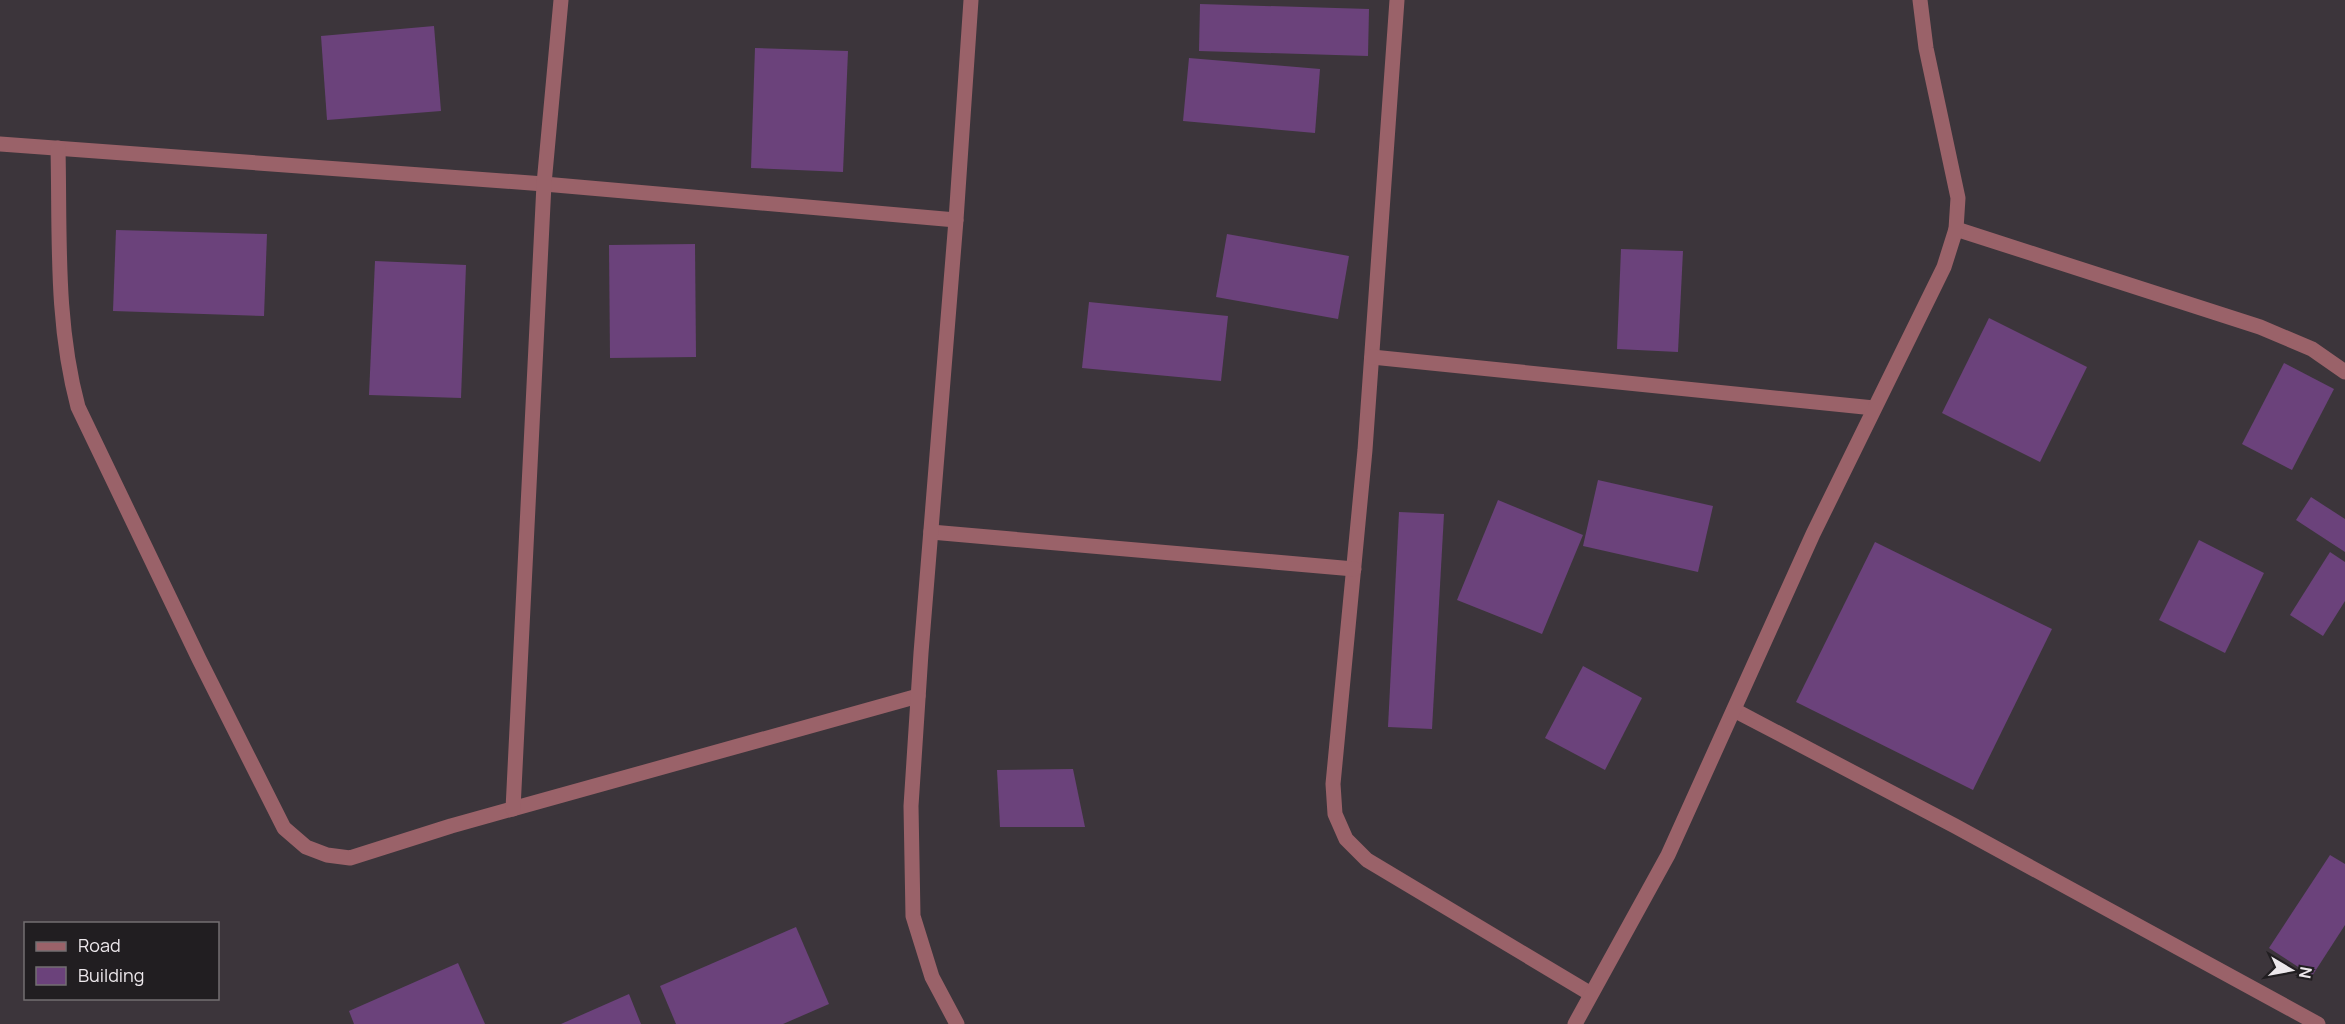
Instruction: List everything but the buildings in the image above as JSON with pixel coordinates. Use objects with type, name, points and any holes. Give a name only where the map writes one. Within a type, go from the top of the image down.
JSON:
[{"type":"street","points":[[513,809],[543,184],[561,0]]},
{"type":"street","points":[[957,1024],[932,977],[913,916],[911,806],[971,0]]},
{"type":"street","points":[[1397,0],[1372,357],[1333,784],[1335,814],[1346,839],[1367,860],[1591,994]]},
{"type":"street","points":[[1575,1024],[1668,855],[1813,534],[1944,267],[1956,229],[1958,198],[1926,48],[1920,0]]},
{"type":"street","points":[[0,144],[543,184],[956,220]]},
{"type":"street","points":[[58,148],[61,313],[68,370],[78,407],[199,659],[284,828],[306,847],[327,855],[350,858],[513,809],[918,696]]},
{"type":"street","points":[[1956,229],[2260,327],[2312,349],[2345,372]]},
{"type":"street","points":[[1372,357],[1874,408]]},
{"type":"street","points":[[931,532],[1354,569]]},
{"type":"street","points":[[1734,710],[1955,826],[2318,1024]]}]
